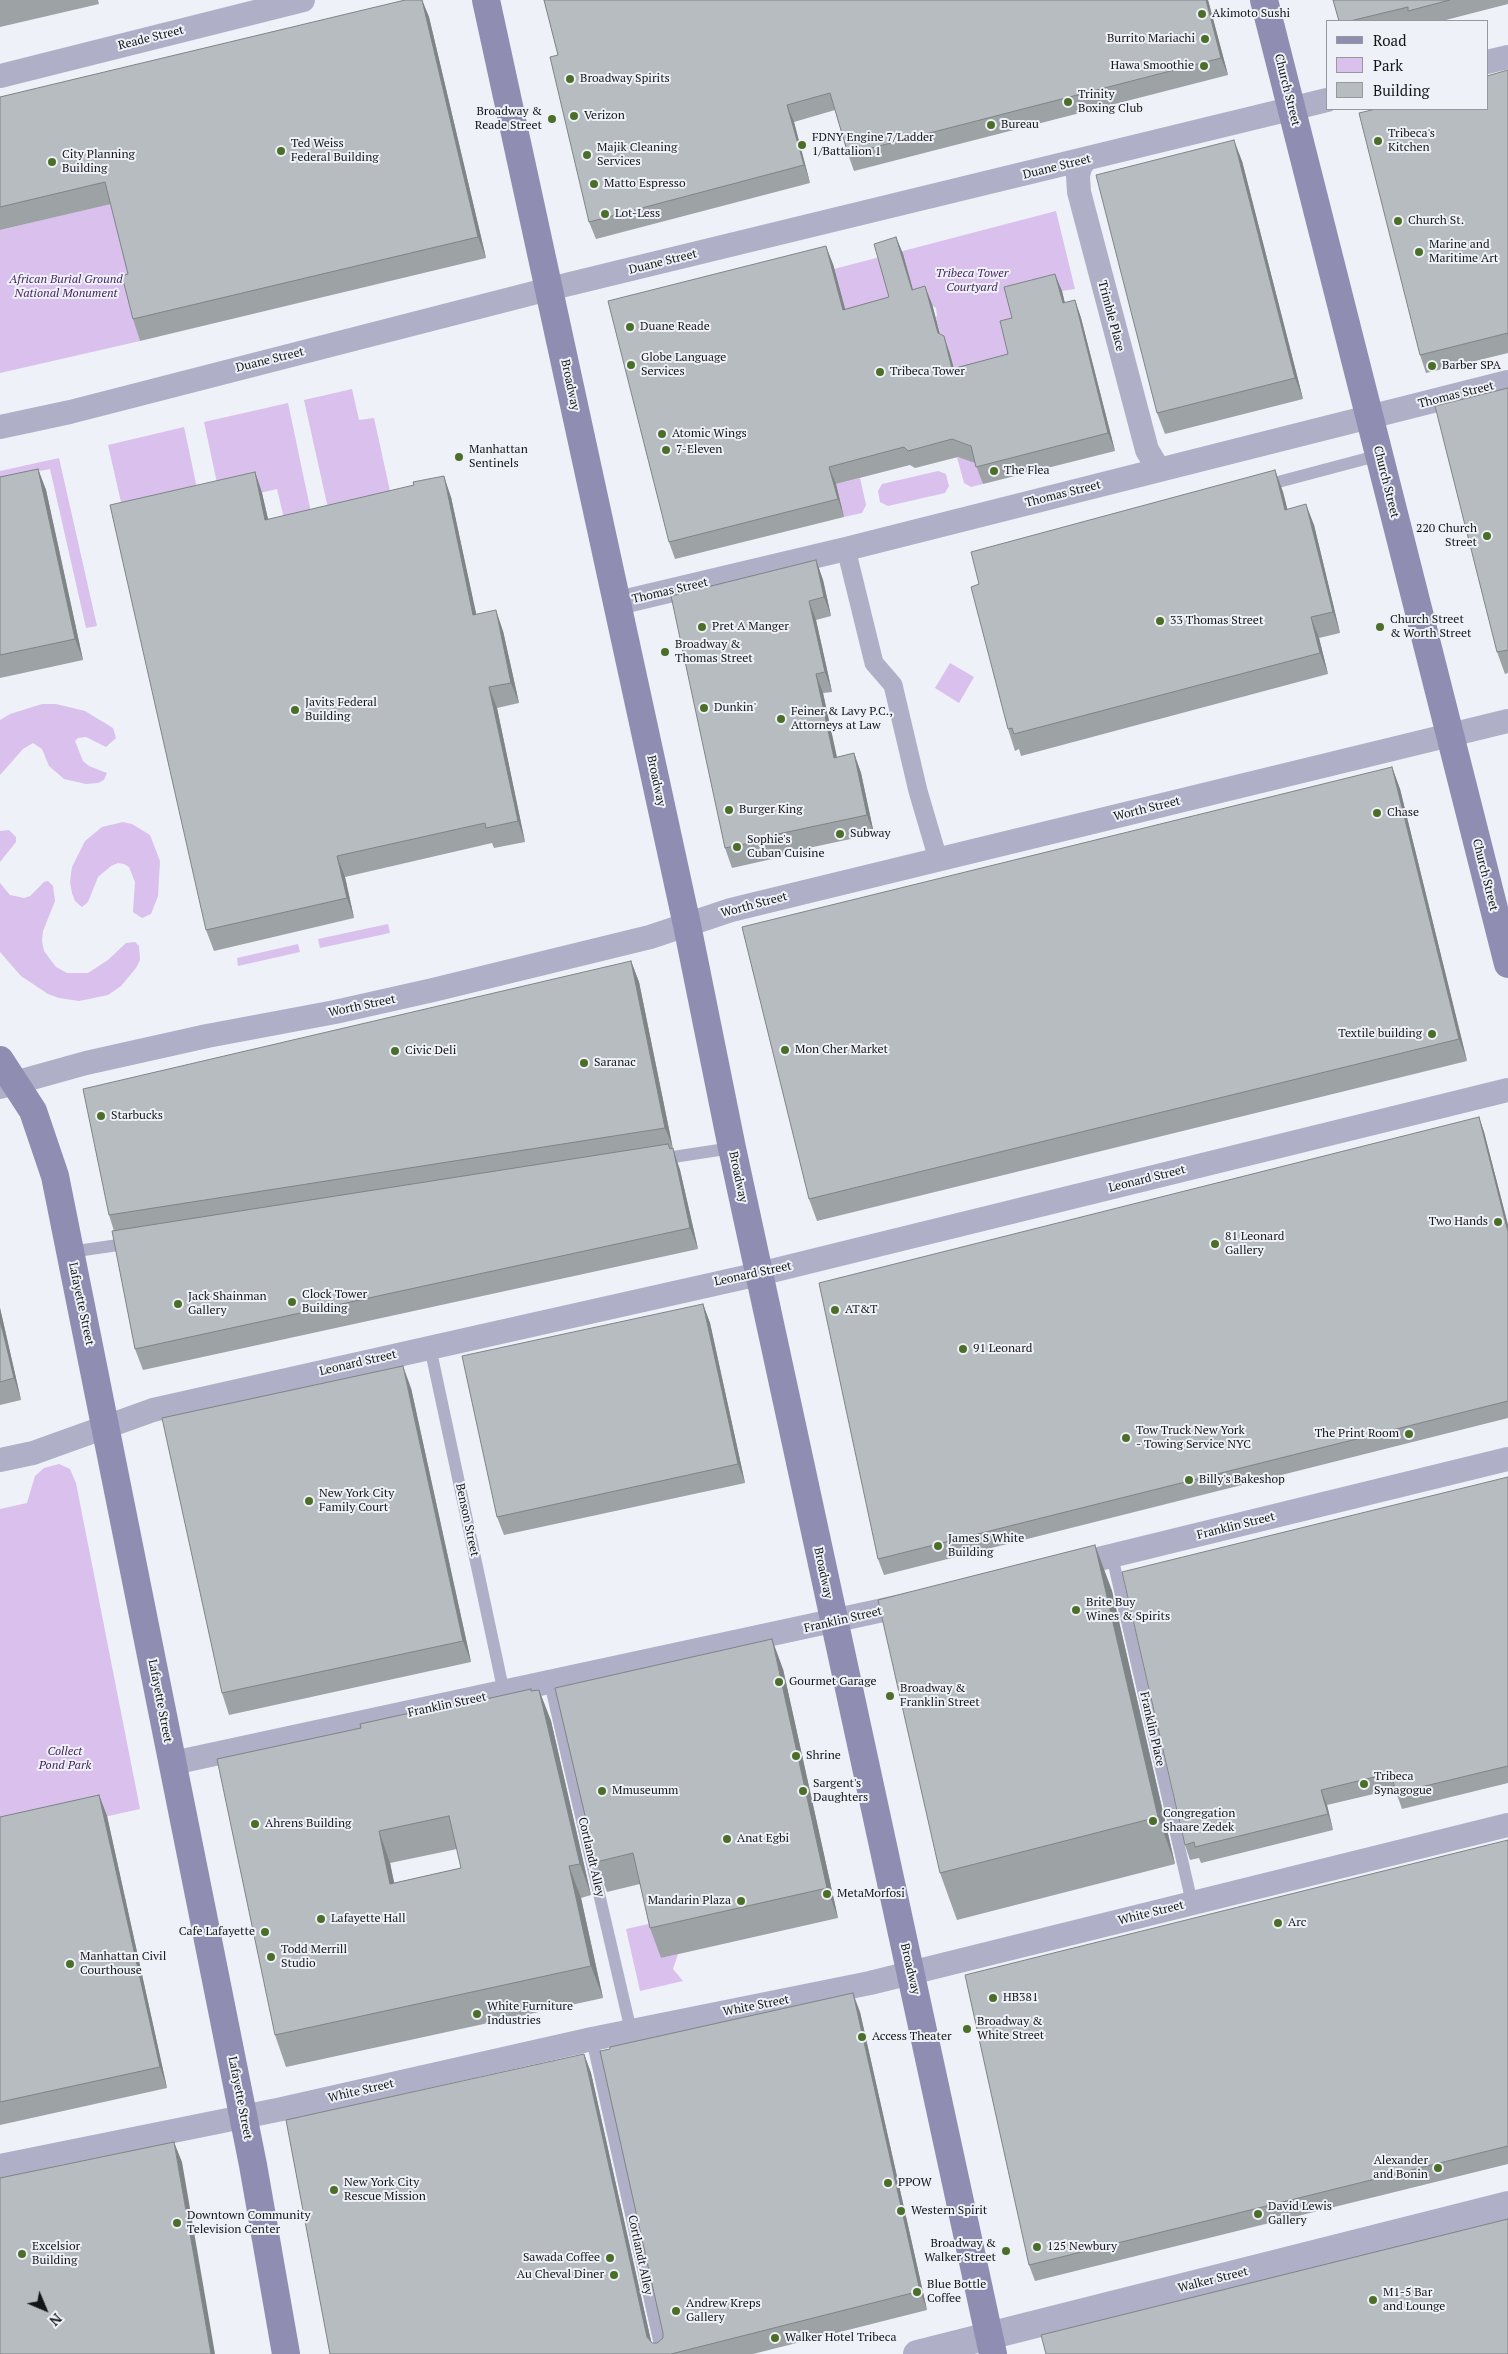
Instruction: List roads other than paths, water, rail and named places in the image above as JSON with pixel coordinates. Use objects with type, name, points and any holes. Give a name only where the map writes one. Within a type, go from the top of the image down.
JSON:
[{"type":"main road","name":"Broadway","points":[[486,0],[687,925],[732,1148],[833,1622],[991,2345]]},
{"type":"main road","name":"Church Street","points":[[1264,0],[1508,964]]},
{"type":"main road","name":"Lafayette Street","points":[[0,1060],[8,1084],[37,1120],[51,1162],[106,1427],[243,2117],[286,2354]]},
{"type":"street","name":"Reade Street","points":[[0,76],[303,0]]},
{"type":"street","points":[[1488,62],[1508,56]]},
{"type":"street","name":"Duane Street","points":[[0,427],[70,412],[549,289],[1326,100]]},
{"type":"street","name":"Trimble Place","points":[[1085,160],[1080,167],[1078,176],[1079,192],[1147,450],[1159,470]]},
{"type":"street","name":"Thomas Street","points":[[618,603],[846,549],[1508,382]]},
{"type":"street","points":[[846,549],[874,663],[893,686],[918,791],[938,860]]},
{"type":"street","name":"Worth Street","points":[[8,1084],[86,1063],[198,1038],[373,1004],[650,937],[731,910],[1508,721]]},
{"type":"street","name":"Leonard Street","points":[[0,1460],[33,1453],[153,1410],[759,1274],[1508,1090]]},
{"type":"street","name":"Franklin Street","points":[[1046,1572],[1508,1459]]},
{"type":"street","name":"Franklin Street","points":[[173,1763],[833,1622],[934,1598]]},
{"type":"street","name":"White Street","points":[[0,2166],[243,2117],[592,2039],[911,1972],[1508,1825]]},
{"type":"street","name":"Walker Street","points":[[917,2354],[991,2345],[1508,2206]]},
{"type":"lane","points":[[1253,489],[1380,455]]},
{"type":"lane","points":[[644,1161],[732,1148]]},
{"type":"lane","points":[[70,1252],[140,1242]]},
{"type":"lane","name":"Benson Street","points":[[430,1347],[504,1693]]},
{"type":"lane","name":"Franklin Place","points":[[1112,1556],[1192,1903]]},
{"type":"lane","name":"Cortlandt Alley","points":[[550,1683],[630,2031]]},
{"type":"lane","name":"Cortlandt Alley","points":[[592,2039],[662,2354]]},
{"type":"place","name":"Akimoto Sushi","points":[[1202,14]]},
{"type":"place","name":"Burrito Mariachi","points":[[1205,39]]},
{"type":"place","name":"Hawa Smoothie","points":[[1204,66]]},
{"type":"place","name":"Broadway Spirits","points":[[570,79]]},
{"type":"place","name":"Trinity Boxing Club","points":[[1068,102]]},
{"type":"place","name":"Verizon","points":[[574,116]]},
{"type":"place","name":"Broadway & Reade Street","points":[[552,119]]},
{"type":"place","name":"Bureau","points":[[991,125]]},
{"type":"place","name":"Tribeca's Kitchen","points":[[1378,141]]},
{"type":"place","name":"FDNY Engine 7/Ladder 1/Battalion 1","points":[[802,145]]},
{"type":"place","name":"Ted Weiss Federal Building","points":[[281,151]]},
{"type":"place","name":"Majik Cleaning Services","points":[[587,155]]},
{"type":"place","name":"City Planning Building","points":[[52,162]]},
{"type":"place","name":"Matto Espresso","points":[[594,184]]},
{"type":"place","name":"Lot-Less","points":[[605,214]]},
{"type":"place","name":"Church St.","points":[[1398,221]]},
{"type":"place","name":"Marine and Maritime Art","points":[[1419,252]]},
{"type":"place","name":"Duane Reade","points":[[630,327]]},
{"type":"place","name":"Globe Language Services","points":[[631,365]]},
{"type":"place","name":"Barber SPA","points":[[1432,366]]},
{"type":"place","name":"Tribeca Tower","points":[[880,372]]},
{"type":"place","name":"Atomic Wings","points":[[662,434]]},
{"type":"place","name":"7-Eleven","points":[[666,450]]},
{"type":"place","name":"Manhattan Sentinels","points":[[459,457]]},
{"type":"place","name":"The Flea","points":[[994,471]]},
{"type":"place","name":"220 Church Street","points":[[1487,536]]},
{"type":"place","name":"33 Thomas Street","points":[[1160,621]]},
{"type":"place","name":"Pret A Manger","points":[[702,627]]},
{"type":"place","name":"Church Street & Worth Street","points":[[1380,627]]},
{"type":"place","name":"Broadway & Thomas Street","points":[[665,652]]},
{"type":"place","name":"Dunkin'","points":[[704,708]]},
{"type":"place","name":"Javits Federal Building","points":[[295,710]]},
{"type":"place","name":"Feiner & Lavy P.C., Attorneys at Law","points":[[781,719]]},
{"type":"place","name":"Burger King","points":[[729,810]]},
{"type":"place","name":"Chase","points":[[1377,813]]},
{"type":"place","name":"Subway","points":[[840,834]]},
{"type":"place","name":"Sophie's Cuban Cuisine","points":[[737,847]]},
{"type":"place","name":"Textile building","points":[[1432,1034]]},
{"type":"place","name":"Mon Cher Market","points":[[785,1050]]},
{"type":"place","name":"Civic Deli","points":[[395,1051]]},
{"type":"place","name":"Saranac","points":[[584,1063]]},
{"type":"place","name":"Starbucks","points":[[101,1116]]},
{"type":"place","name":"Two Hands","points":[[1498,1222]]},
{"type":"place","name":"81 Leonard Gallery","points":[[1215,1244]]},
{"type":"place","name":"Clock Tower Building","points":[[292,1302]]},
{"type":"place","name":"Jack Shainman Gallery","points":[[178,1304]]},
{"type":"place","name":"AT&T","points":[[835,1310]]},
{"type":"place","name":"91 Leonard","points":[[963,1349]]},
{"type":"place","name":"The Print Room","points":[[1409,1434]]},
{"type":"place","name":"Tow Truck New York - Towing Service NYC","points":[[1126,1438]]},
{"type":"place","name":"Billy's Bakeshop","points":[[1189,1480]]},
{"type":"place","name":"New York City Family Court","points":[[309,1501]]},
{"type":"place","name":"James S White Building","points":[[938,1546]]},
{"type":"place","name":"Brite Buy Wines & Spirits","points":[[1076,1610]]},
{"type":"place","name":"Gourmet Garage","points":[[779,1682]]},
{"type":"place","name":"Broadway & Franklin Street","points":[[890,1696]]},
{"type":"place","name":"Shrine","points":[[796,1756]]},
{"type":"place","name":"Tribeca Synagogue","points":[[1364,1784]]},
{"type":"place","name":"Mmuseumm","points":[[602,1791]]},
{"type":"place","name":"Sargent's Daughters","points":[[803,1791]]},
{"type":"place","name":"Congregation Shaare Zedek","points":[[1153,1821]]},
{"type":"place","name":"Ahrens Building","points":[[255,1824]]},
{"type":"place","name":"Anat Egbi","points":[[727,1839]]},
{"type":"place","name":"MetaMorfosi","points":[[827,1894]]},
{"type":"place","name":"Mandarin Plaza","points":[[741,1901]]},
{"type":"place","name":"Lafayette Hall","points":[[321,1919]]},
{"type":"place","name":"Arc","points":[[1278,1923]]},
{"type":"place","name":"Cafe Lafayette","points":[[265,1932]]},
{"type":"place","name":"Todd Merrill Studio","points":[[271,1957]]},
{"type":"place","name":"Manhattan Civil Courthouse","points":[[70,1964]]},
{"type":"place","name":"HB381","points":[[993,1998]]},
{"type":"place","name":"White Furniture Industries","points":[[477,2014]]},
{"type":"place","name":"Broadway & White Street","points":[[967,2029]]},
{"type":"place","name":"Access Theater","points":[[862,2037]]},
{"type":"place","name":"Alexander and Bonin","points":[[1438,2168]]},
{"type":"place","name":"PPOW","points":[[888,2183]]},
{"type":"place","name":"New York City Rescue Mission","points":[[334,2190]]},
{"type":"place","name":"Western Spirit","points":[[901,2211]]},
{"type":"place","name":"David Lewis Gallery","points":[[1258,2214]]},
{"type":"place","name":"Downtown Community Television Center","points":[[177,2223]]},
{"type":"place","name":"125 Newbury","points":[[1037,2247]]},
{"type":"place","name":"Broadway & Walker Street","points":[[1006,2251]]},
{"type":"place","name":"Excelsior Building","points":[[22,2254]]},
{"type":"place","name":"Sawada Coffee","points":[[610,2258]]},
{"type":"place","name":"Au Cheval Diner","points":[[614,2275]]},
{"type":"place","name":"Blue Bottle Coffee","points":[[917,2292]]},
{"type":"place","name":"M1-5 Bar and Lounge","points":[[1373,2300]]},
{"type":"place","name":"Andrew Kreps Gallery","points":[[676,2311]]},
{"type":"place","name":"Walker Hotel Tribeca","points":[[775,2338]]},
{"type":"park label","name":"Tribeca Tower Courtyard","points":[[972,281]]},
{"type":"park label","name":"African Burial Ground National Monument","points":[[66,287]]},
{"type":"park label","name":"Collect Pond Park","points":[[65,1759]]}]
